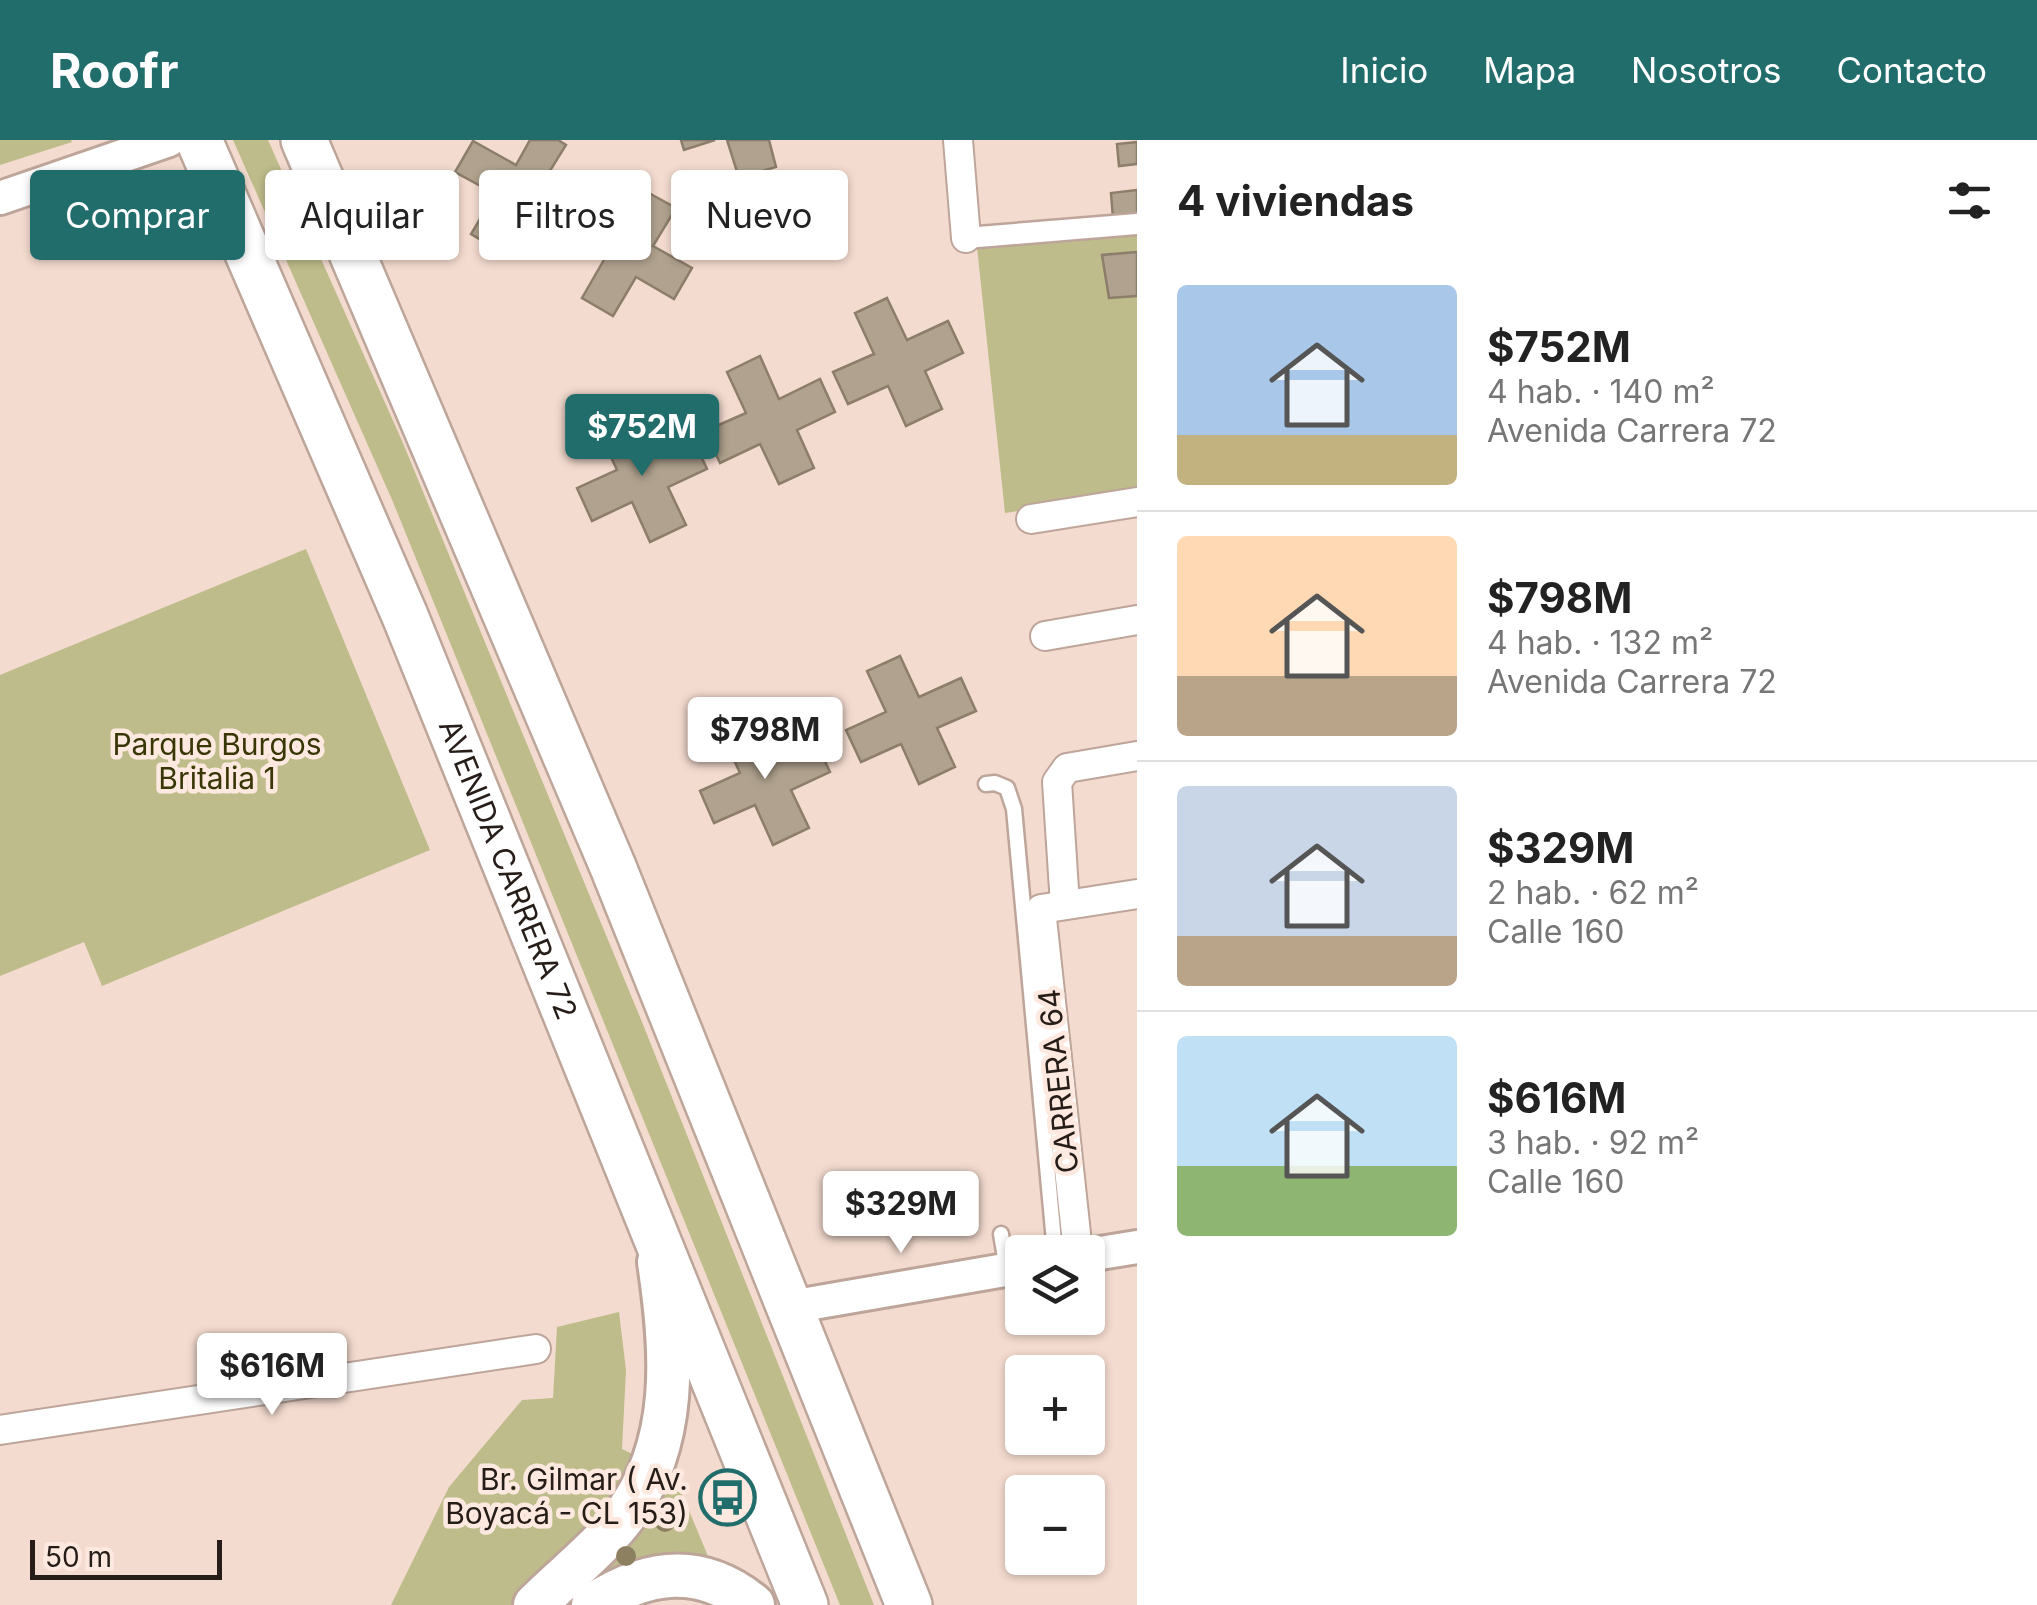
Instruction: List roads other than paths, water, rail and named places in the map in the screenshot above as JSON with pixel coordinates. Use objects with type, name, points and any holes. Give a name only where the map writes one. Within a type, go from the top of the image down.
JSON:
[{"type":"highway","name":"AVENIDA CARRERA 72","points":[[199,140],[406,616],[805,1605]]},
{"type":"highway","points":[[304,140],[544,698],[909,1605]]},
{"type":"main road","points":[[534,1605],[620,1521],[642,1491],[661,1447],[670,1363],[653,1227]]},
{"type":"main road","points":[[593,1605],[636,1582],[674,1575],[710,1578],[753,1605]]},
{"type":"street","points":[[0,198],[169,140]]},
{"type":"street","points":[[958,140],[964,239],[1137,224]]},
{"type":"street","points":[[1030,519],[1137,502]]},
{"type":"street","points":[[1045,636],[1137,620]]},
{"type":"street","name":"CARRERA 64","points":[[1077,1235],[1053,907],[1057,782],[1068,768],[1137,756]]},
{"type":"street","points":[[1053,907],[1137,894]]},
{"type":"street","points":[[1105,1252],[1137,1246]]},
{"type":"street","points":[[790,1307],[1005,1270]]},
{"type":"street","points":[[0,1430],[536,1349]]},
{"type":"lane","points":[[986,784],[1008,788],[1014,809],[1053,1235]]},
{"type":"lane","points":[[1001,1234],[1005,1244]]},
{"type":"place","name":"Br. Gilmar ( Av. Boyacá - CL 153)","points":[[727,1497]]},
{"type":"park label","name":"Parque Burgos Britalia 1","points":[[217,762]]}]
